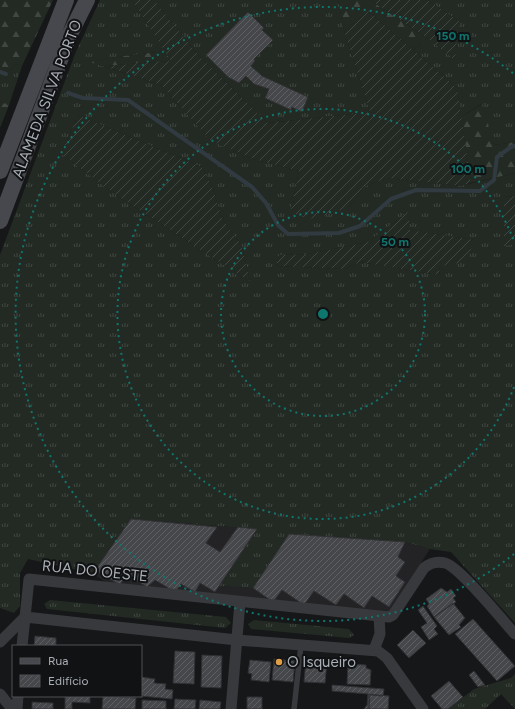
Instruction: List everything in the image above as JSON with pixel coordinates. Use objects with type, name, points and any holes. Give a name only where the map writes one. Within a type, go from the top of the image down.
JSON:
[{"type":"main road","name":"ALAMEDA SILVA PORTO","points":[[0,171],[66,0]]},
{"type":"main road","name":"ALAMEDA SILVA PORTO","points":[[0,221],[70,36],[87,0]]},
{"type":"street","points":[[374,650],[380,634],[379,616],[389,617],[393,615],[429,564],[444,563],[463,577],[515,634]]},
{"type":"street","name":"RUA DO OESTE","points":[[24,617],[29,579],[379,616]]},
{"type":"street","points":[[231,709],[240,602]]},
{"type":"street","points":[[24,617],[237,640],[374,650],[384,654],[423,709]]},
{"type":"street","points":[[0,642],[24,617]]},
{"type":"street","points":[[22,645],[24,617]]},
{"type":"street","points":[[0,694],[12,709]]},
{"type":"street","points":[[17,709],[18,697]]},
{"type":"lane","points":[[294,709],[301,645]]},
{"type":"shaded area","points":[[131,519],[257,529],[220,586],[253,588],[289,534],[405,542],[430,549],[389,613],[110,585],[92,573]]},
{"type":"green space","points":[[0,0],[53,0],[22,66],[15,64],[12,70],[0,66]]},
{"type":"green space","points":[[100,0],[132,0],[165,51],[87,61],[161,85],[211,141],[253,159],[299,171],[291,209],[349,207],[363,187],[387,178],[460,186],[515,173],[515,196],[504,197],[504,245],[515,244],[515,623],[451,552],[430,549],[405,542],[289,534],[253,588],[219,586],[257,529],[132,519],[92,573],[28,559],[20,573],[20,606],[14,613],[0,608],[0,255],[75,54]],"holes":[[[78,115],[202,167],[213,189],[222,218],[242,246],[250,282],[116,195],[61,154]],[[408,212],[409,230],[475,240],[440,266],[439,275],[360,262],[344,269],[276,266],[279,255],[308,254],[368,242]]]},
{"type":"green space","points":[[132,0],[154,0],[199,56],[268,123],[370,112],[344,31],[368,11],[457,88],[471,183],[460,186],[387,178],[363,187],[349,207],[314,219],[297,215],[291,209],[299,171],[253,159],[211,141],[161,85],[103,66],[171,61]]},
{"type":"green space","points":[[154,0],[338,0],[344,31],[370,112],[268,123],[199,56]]},
{"type":"green space","points":[[338,0],[370,0],[427,38],[413,50],[368,11],[344,31]]},
{"type":"green space","points":[[370,0],[427,0],[459,21],[455,60],[427,38]]},
{"type":"green space","points":[[427,0],[515,0],[515,142],[494,145],[481,104],[461,117],[457,88],[413,50],[427,38],[455,59],[459,21]]},
{"type":"green space","points":[[165,51],[171,61],[103,66],[85,61]]},
{"type":"green space","points":[[15,64],[22,66],[9,105],[0,102],[0,66],[12,70]]},
{"type":"green space","points":[[0,102],[9,105],[0,128]]},
{"type":"green space","points":[[482,104],[494,145],[515,142],[515,173],[471,183],[461,117]]},
{"type":"green space","points":[[78,115],[202,167],[213,189],[222,218],[242,246],[250,282],[116,195],[61,154]]},
{"type":"green space","points":[[515,196],[515,244],[504,246],[504,197]]},
{"type":"green space","points":[[408,212],[410,230],[475,240],[465,262],[440,266],[439,275],[360,262],[344,269],[276,266],[279,255],[308,254],[368,242]]},
{"type":"green space","points":[[50,600],[226,617],[231,623],[225,628],[47,609],[44,604]]},
{"type":"green space","points":[[254,620],[349,629],[354,635],[349,638],[251,629],[248,624]]},
{"type":"green space","points":[[515,674],[515,709],[501,694],[485,709],[448,709],[474,689],[511,678]]},
{"type":"building","points":[[248,12],[264,28],[262,30],[273,40],[254,59],[255,61],[251,66],[262,76],[308,97],[302,112],[292,107],[291,110],[265,98],[269,89],[254,84],[246,76],[239,83],[228,77],[206,55]]},
{"type":"building","points":[[131,519],[217,527],[206,543],[220,552],[238,527],[257,529],[215,592],[200,583],[195,592],[181,584],[175,592],[155,580],[147,587],[126,574],[120,585],[95,570]]},
{"type":"building","points":[[289,534],[405,542],[398,557],[405,562],[396,576],[405,582],[389,607],[372,596],[364,608],[344,594],[336,605],[314,591],[304,605],[282,590],[273,602],[253,588]]},
{"type":"building","points":[[441,588],[447,592],[451,589],[456,596],[453,598],[456,602],[434,617],[427,606],[429,604],[426,599]]},
{"type":"building","points":[[453,603],[465,618],[459,625],[461,627],[449,635],[434,617]]},
{"type":"building","points":[[423,606],[437,626],[434,629],[438,634],[429,640],[421,627],[427,623],[418,610]]},
{"type":"building","points":[[473,619],[515,666],[497,681],[455,634]]},
{"type":"building","points":[[413,630],[426,643],[409,658],[397,645]]},
{"type":"building","points":[[35,636],[56,638],[56,645],[34,645]]},
{"type":"building","points":[[175,651],[195,652],[194,684],[173,683]]},
{"type":"building","points":[[202,655],[222,656],[221,688],[201,687]]},
{"type":"building","points":[[274,659],[295,661],[293,682],[272,680]]},
{"type":"building","points":[[250,660],[271,662],[269,682],[251,680],[252,674],[248,673]]},
{"type":"building","points":[[306,660],[327,662],[325,683],[304,682]]},
{"type":"building","points":[[348,664],[366,665],[366,668],[371,670],[370,685],[347,684]]},
{"type":"building","points":[[474,671],[485,685],[478,687],[469,675]]},
{"type":"building","points":[[142,677],[155,679],[154,683],[166,684],[165,689],[173,690],[172,699],[142,696]]},
{"type":"building","points":[[449,681],[463,697],[448,709],[442,709],[431,696]]},
{"type":"building","points":[[332,685],[384,689],[383,696],[370,695],[369,709],[364,709],[367,705],[368,694],[332,691]]},
{"type":"building","points":[[368,694],[389,696],[388,709],[368,709]]},
{"type":"building","points":[[65,697],[90,697],[90,703],[72,702],[72,709],[65,709]]},
{"type":"building","points":[[103,697],[136,698],[135,709],[102,709]]},
{"type":"building","points":[[247,697],[262,697],[262,709],[247,709]]},
{"type":"building","points":[[175,699],[196,700],[195,709],[174,709]]},
{"type":"building","points":[[142,700],[166,701],[166,709],[142,709]]},
{"type":"building","points":[[200,700],[221,702],[220,709],[199,709]]},
{"type":"building","points":[[32,702],[53,703],[53,709],[32,709]]},
{"type":"waterway","points":[[0,72],[6,74]]},
{"type":"waterway","points":[[68,93],[83,98],[128,100],[252,187],[266,203],[278,225],[288,234],[339,233],[360,226],[391,199],[416,190],[480,191],[494,180],[497,157],[511,147],[515,146]]},
{"type":"place","name":"O Isqueiro","points":[[279,662]]}]
